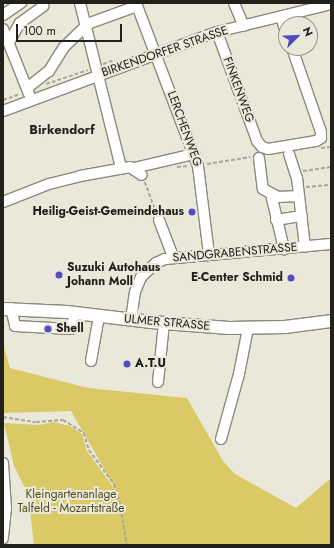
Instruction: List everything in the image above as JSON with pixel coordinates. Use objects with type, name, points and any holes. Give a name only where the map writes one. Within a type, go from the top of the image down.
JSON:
[{"type":"main road","name":"ULMER STRASSE","points":[[7,309],[75,313],[164,323],[248,328],[331,321]]},
{"type":"street","points":[[3,14],[21,3]]},
{"type":"street","points":[[80,3],[87,25],[121,168]]},
{"type":"street","points":[[234,3],[244,26]]},
{"type":"street","name":"BIRKENDORFER STRASSE","points":[[284,16],[331,4]]},
{"type":"street","points":[[26,88],[49,71],[64,47],[87,25],[136,5]]},
{"type":"street","name":"LERCHENWEG","points":[[136,5],[152,50],[156,54],[198,166],[209,254]]},
{"type":"street","points":[[8,42],[20,23],[43,6]]},
{"type":"street","name":"BIRKENDORFER STRASSE","points":[[3,111],[217,32],[278,18]]},
{"type":"street","points":[[3,29],[31,100]]},
{"type":"street","name":"FINKENWEG","points":[[217,32],[257,140],[262,147],[268,149],[316,141],[321,143]]},
{"type":"street","points":[[295,56],[321,132],[321,143]]},
{"type":"street","points":[[3,202],[50,184],[121,168],[140,169],[194,154]]},
{"type":"street","points":[[289,154],[299,192],[305,247]]},
{"type":"street","points":[[256,157],[264,189],[278,197],[299,192]]},
{"type":"street","points":[[271,194],[284,249]]},
{"type":"street","points":[[276,220],[302,216]]},
{"type":"street","points":[[159,220],[173,257]]},
{"type":"street","name":"SANDGRABENSTRASSE","points":[[131,320],[134,292],[141,277],[156,264],[173,257],[331,244]]},
{"type":"street","points":[[7,309],[15,326],[71,329],[75,313]]},
{"type":"street","points":[[91,361],[99,316]]},
{"type":"street","points":[[158,382],[164,323]]},
{"type":"street","points":[[221,439],[239,374],[248,328]]},
{"type":"street","points":[[3,463],[6,508],[3,539]]},
{"type":"path","points":[[321,143],[331,147]]},
{"type":"path","points":[[198,166],[256,157]]},
{"type":"path","points":[[296,178],[300,172],[331,166]]},
{"type":"path","points":[[140,169],[159,220]]},
{"type":"path","points":[[299,192],[331,185]]},
{"type":"path","points":[[3,417],[36,422],[64,420],[84,433],[89,450],[114,484],[120,502],[127,545]]},
{"type":"green space","name":"Kleingartenanlage Talfeld - Mozartstraße","points":[[3,344],[10,368],[88,388],[187,398],[223,461],[235,474],[296,508],[331,478],[331,545],[34,545],[28,494],[14,466],[4,423],[39,425],[53,422],[70,426],[82,434],[87,451],[119,495],[71,411],[3,413]]},
{"type":"place","name":"Heilig-Geist-Gemeindehaus","points":[[192,212]]},
{"type":"place","name":"Suzuki Autohaus Johann Moll","points":[[59,275]]},
{"type":"place","name":"E-Center Schmid","points":[[291,278]]},
{"type":"place","name":"Shell","points":[[48,329]]},
{"type":"place","name":"A.T.U","points":[[127,364]]},
{"type":"district","name":"Birkendorf","points":[[62,130]]}]
